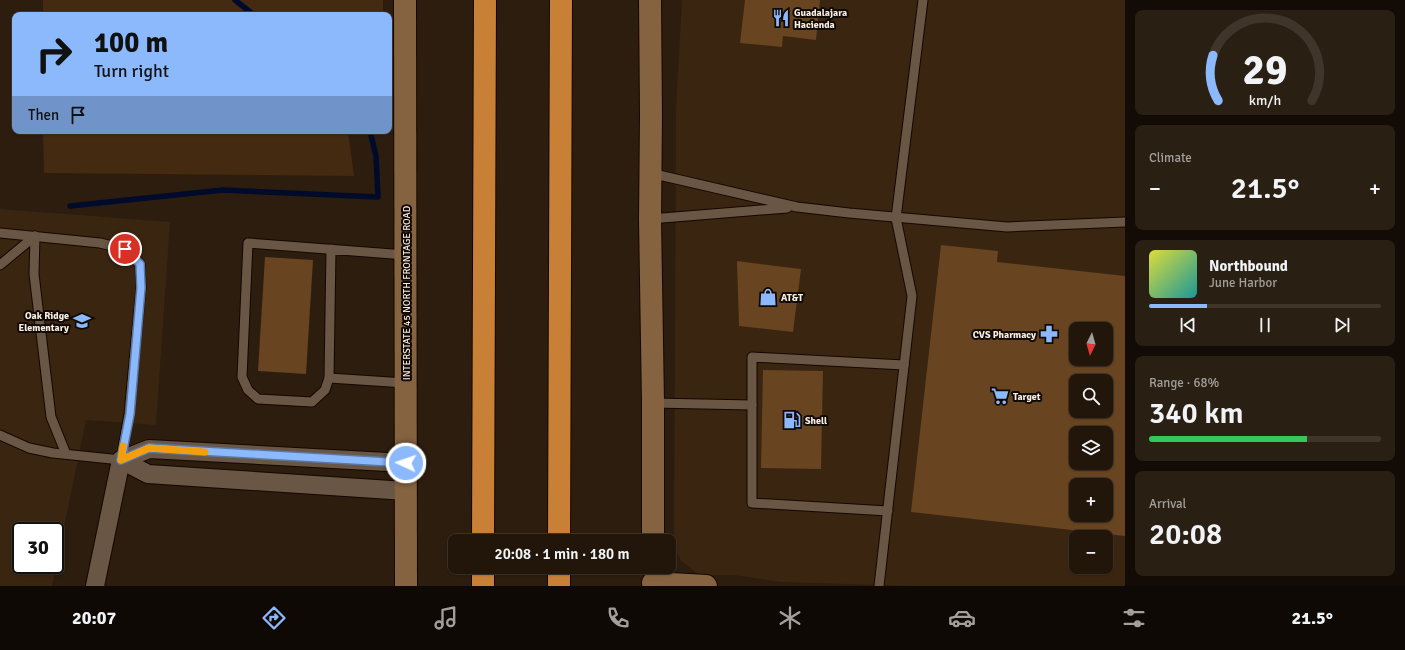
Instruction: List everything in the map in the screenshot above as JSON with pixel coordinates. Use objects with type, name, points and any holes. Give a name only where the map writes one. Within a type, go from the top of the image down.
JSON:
[{"type":"highway","points":[[483,534],[485,0]]},
{"type":"highway","points":[[559,534],[561,0]]},
{"type":"highway","points":[[482,586],[483,574]]},
{"type":"highway","points":[[559,574],[559,586]]},
{"type":"main road","points":[[400,0],[405,21]]},
{"type":"main road","name":"INTERSTATE 45 NORTH FRONTAGE ROAD","points":[[405,0],[406,586]]},
{"type":"main road","points":[[650,0],[650,219],[653,534]]},
{"type":"main road","points":[[651,115],[666,0]]},
{"type":"main road","points":[[653,579],[706,586]]},
{"type":"street","points":[[121,460],[149,448],[406,463]]},
{"type":"street","points":[[121,460],[148,474],[406,491]]},
{"type":"street","points":[[95,586],[121,460]]},
{"type":"lane","points":[[879,586],[912,296],[896,218],[923,0]]},
{"type":"lane","points":[[650,173],[797,207],[896,218],[1007,227],[1125,222]]},
{"type":"lane","points":[[650,219],[797,207]]},
{"type":"lane","points":[[0,233],[100,243],[125,249],[140,264],[141,288],[130,414],[121,460],[66,454],[30,448],[0,435]]},
{"type":"lane","points":[[0,265],[35,236]]},
{"type":"lane","points":[[35,236],[34,274],[50,410],[51,417],[66,454]]},
{"type":"lane","points":[[331,250],[329,378],[325,390],[312,402],[258,399],[248,390],[242,376],[248,243],[406,255]]},
{"type":"lane","points":[[888,511],[752,504],[752,357],[904,365]]},
{"type":"lane","points":[[329,378],[406,383]]},
{"type":"lane","points":[[652,403],[752,405]]},
{"type":"shaded area","points":[[43,0],[383,0],[383,12],[43,12]]},
{"type":"shaded area","points":[[682,0],[1125,0],[1125,586],[912,586],[781,582],[734,575],[700,575],[681,561],[676,550],[676,534],[674,534],[676,111]]},
{"type":"shaded area","points":[[43,134],[348,134],[354,176],[44,173]]},
{"type":"shaded area","name":"Oak Ridge Elementary","points":[[0,209],[170,222],[156,425],[86,420],[64,527],[64,522],[12,522],[12,574],[54,574],[52,586],[0,586]]},
{"type":"building","name":"Guadalajara Hacienda","points":[[745,0],[820,0],[816,40],[783,36],[782,47],[740,43]]},
{"type":"building","name":"Target","points":[[941,245],[998,251],[997,262],[1125,276],[1125,536],[1113,535],[1113,530],[1072,530],[911,512]]},
{"type":"building","points":[[265,257],[313,260],[306,374],[258,371]]},
{"type":"building","name":"AT&T","points":[[737,261],[801,269],[793,332],[739,326]]},
{"type":"building","name":"Shell","points":[[763,370],[823,371],[821,469],[761,468]]},
{"type":"waterway","points":[[235,0],[250,12]]},
{"type":"waterway","points":[[70,206],[223,190],[378,197],[376,156],[371,134]]},
{"type":"slow traffic","points":[[123,446],[121,460],[149,448],[205,452]]},
{"type":"place","name":"Guadalajara Hacienda","points":[[781,18]]},
{"type":"place","name":"AT&T","points":[[768,297]]},
{"type":"place","name":"Oak Ridge Elementary","points":[[82,321]]},
{"type":"place","name":"CVS Pharmacy","points":[[1049,334]]},
{"type":"place","name":"Target","points":[[1000,396]]},
{"type":"place","name":"Shell","points":[[792,420]]},
{"type":"route","points":[[125,249],[140,264],[141,288],[130,414],[121,460],[149,448],[406,463]]}]
